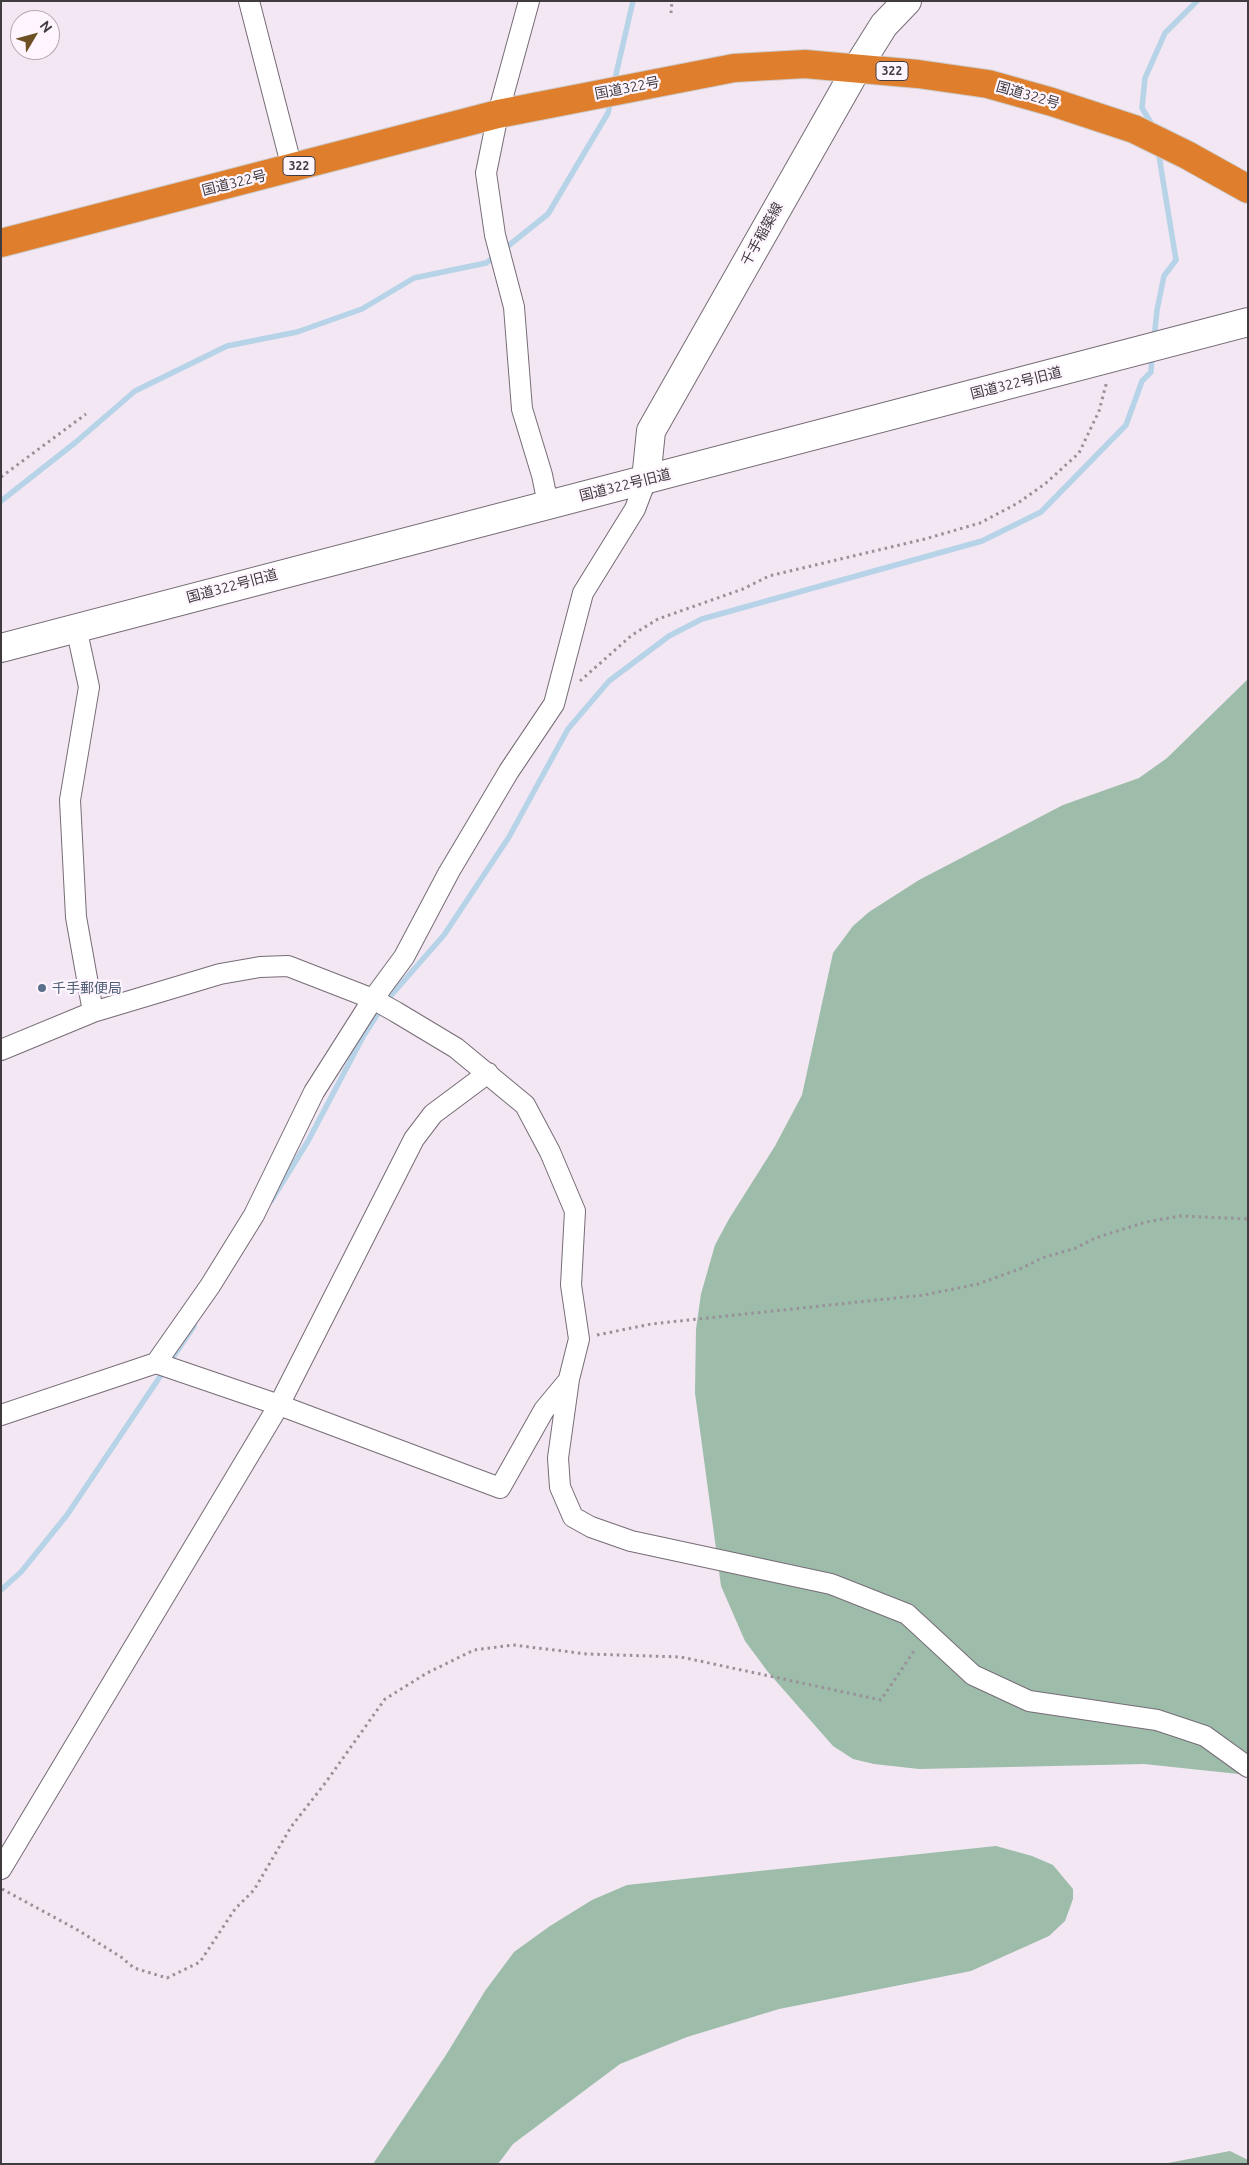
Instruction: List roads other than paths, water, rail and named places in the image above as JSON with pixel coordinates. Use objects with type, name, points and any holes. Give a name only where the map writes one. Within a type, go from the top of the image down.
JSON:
[{"type":"highway","name":"国道322号","points":[[1,243],[498,114],[643,84],[734,68],[805,64],[858,68],[988,84],[1052,102],[1134,129],[1187,155],[1248,189]]},
{"type":"street","points":[[249,1],[292,168]]},
{"type":"street","points":[[529,1],[498,114],[486,173],[495,235],[514,307],[522,409],[542,476],[548,504]]},
{"type":"street","name":"千手稲築線","points":[[646,480],[651,431],[884,24],[907,1]]},
{"type":"street","name":"国道322号旧道","points":[[1,648],[1248,322]]},
{"type":"street","points":[[1,1414],[156,1363],[210,1286],[254,1215],[314,1092],[373,999],[404,958],[454,864],[509,771],[554,704],[583,593],[635,509],[646,480]]},
{"type":"street","points":[[76,628],[89,687],[70,800],[76,917],[94,1012]]},
{"type":"street","points":[[1,1050],[94,1012],[220,974],[260,967],[288,966],[373,999],[456,1048],[525,1105],[550,1152],[574,1211],[571,1285],[580,1339],[569,1379],[558,1458],[560,1487],[574,1517],[591,1527],[631,1541],[831,1584],[907,1614],[973,1675],[1029,1701],[1157,1720],[1205,1736],[1248,1767]]},
{"type":"street","points":[[1,1869],[280,1405],[414,1139],[433,1114],[488,1073]]},
{"type":"street","points":[[156,1363],[280,1405],[500,1488],[544,1410],[569,1379]]},
{"type":"waterway","points":[[614,83],[633,1]]},
{"type":"waterway","points":[[1153,126],[1142,108],[1145,78],[1165,33],[1197,1]]},
{"type":"waterway","points":[[503,250],[548,214],[608,113],[611,100]]},
{"type":"waterway","points":[[1154,339],[1157,310],[1164,276],[1176,260],[1158,150]]},
{"type":"waterway","points":[[1,501],[76,442],[135,391],[227,346],[297,332],[362,309],[414,278],[486,263],[496,256]]},
{"type":"waterway","points":[[271,1201],[308,1141],[364,1035],[387,1000],[444,935],[509,837],[568,729],[609,681],[669,636],[702,619],[982,541],[1041,512],[1126,425],[1142,381],[1151,372],[1152,356]]},
{"type":"waterway","points":[[1,1590],[21,1572],[67,1515],[194,1326]]},
{"type":"place","name":"千手郵便局","points":[[42,988]]}]
